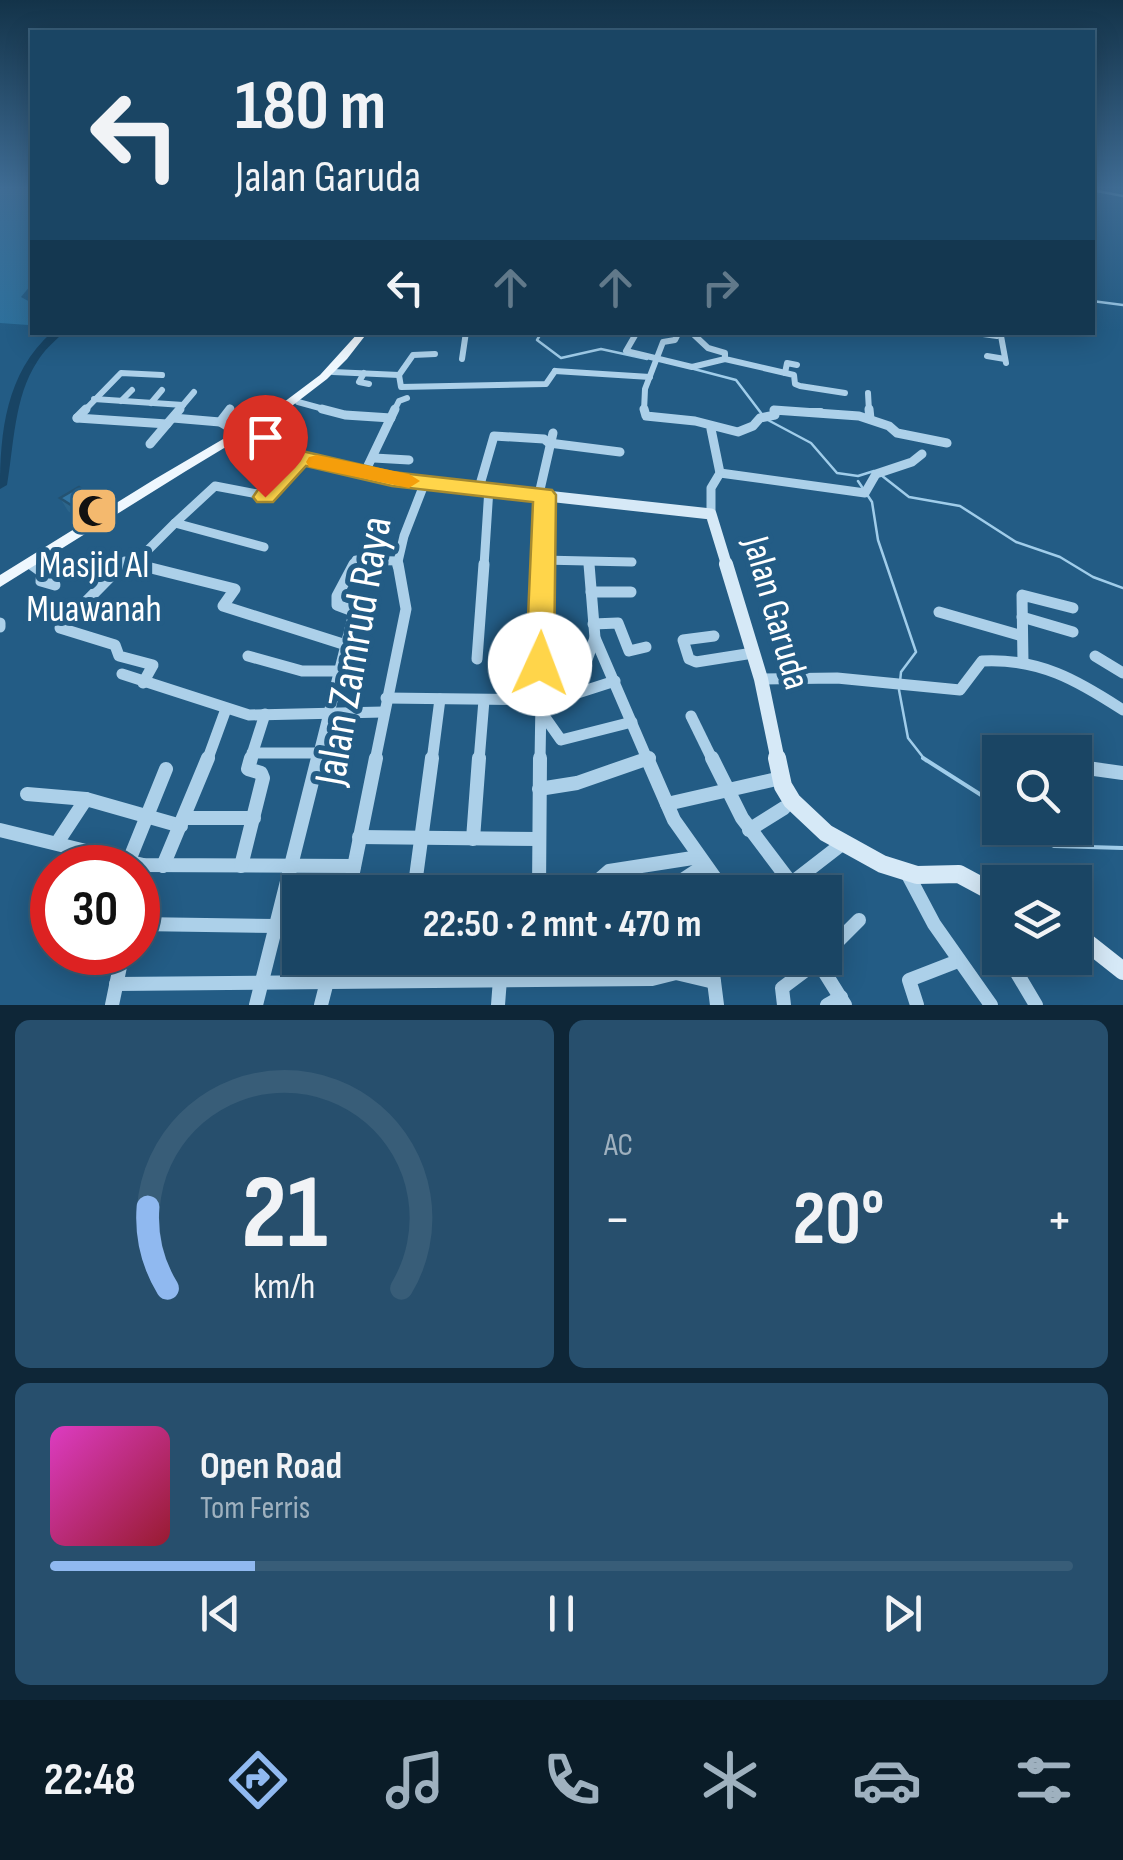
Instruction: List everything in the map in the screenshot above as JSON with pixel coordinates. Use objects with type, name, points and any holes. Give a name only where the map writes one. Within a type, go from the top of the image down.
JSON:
[{"type":"main road","points":[[0,582],[234,437],[298,402],[332,372],[362,335]]},
{"type":"street","points":[[462,359],[466,335]]},
{"type":"street","points":[[635,335],[626,351],[692,367],[698,363],[719,364],[725,359],[726,353],[708,348],[694,335]]},
{"type":"street","points":[[678,335],[676,340],[664,341],[650,377],[643,414],[745,432],[763,417],[783,409],[870,418],[892,426],[897,433],[947,443]]},
{"type":"street","points":[[987,356],[1006,362],[1002,335]]},
{"type":"street","points":[[435,354],[413,355],[399,375],[400,387],[546,384],[555,371]]},
{"type":"street","points":[[550,359],[555,371]]},
{"type":"street","points":[[725,359],[796,376],[796,385],[845,393]]},
{"type":"street","points":[[785,374],[786,363],[796,365]]},
{"type":"street","points":[[555,371],[650,377]]},
{"type":"street","points":[[332,372],[399,375]]},
{"type":"street","points":[[162,375],[121,373],[77,418],[220,422],[234,437]]},
{"type":"street","points":[[364,373],[359,382],[369,384]]},
{"type":"street","points":[[121,401],[132,390]]},
{"type":"street","points":[[151,403],[162,390]]},
{"type":"street","points":[[150,444],[194,392]]},
{"type":"street","points":[[868,394],[870,418]]},
{"type":"street","points":[[364,474],[399,401],[407,398]]},
{"type":"street","points":[[94,399],[183,405]]},
{"type":"street","points":[[298,402],[345,414],[391,418]]},
{"type":"street","points":[[220,422],[230,408]]},
{"type":"street","points":[[711,428],[720,473],[711,488],[711,514]]},
{"type":"street","points":[[540,664],[542,495],[553,432]]},
{"type":"street","name":"Jalan Garuda","points":[[234,437],[364,474],[711,514],[761,679],[781,778],[802,812],[842,844],[908,873],[953,873],[982,886]]},
{"type":"street","points":[[477,659],[484,488],[492,437],[544,439],[550,444],[620,452]]},
{"type":"street","points":[[720,473],[863,493],[869,492],[879,473],[912,462],[922,454]]},
{"type":"street","points":[[147,550],[215,486],[268,496],[302,458]]},
{"type":"street","points":[[374,458],[410,460]]},
{"type":"street","name":"Jalan Zamrud Raya","points":[[352,875],[406,598],[398,578],[398,561],[425,482]]},
{"type":"street","points":[[175,522],[264,547]]},
{"type":"street","points":[[256,1005],[354,613],[338,606],[336,600],[353,562],[361,558],[398,561]]},
{"type":"street","points":[[542,560],[632,562]]},
{"type":"street","points":[[143,683],[153,665],[120,656],[115,645],[60,628],[125,561],[235,589],[223,606],[346,645]]},
{"type":"street","points":[[589,562],[595,638],[667,804],[712,875]]},
{"type":"street","points":[[30,563],[42,572],[41,581],[55,585]]},
{"type":"street","points":[[591,592],[631,592]]},
{"type":"street","points":[[1023,663],[1022,595],[1073,608]]},
{"type":"street","points":[[939,612],[1022,636]]},
{"type":"street","points":[[1022,617],[1073,632]]},
{"type":"street","points":[[593,624],[618,623],[628,650],[646,647]]},
{"type":"street","points":[[714,636],[683,640],[689,659],[695,662],[753,653]]},
{"type":"street","points":[[574,694],[595,638]]},
{"type":"street","points":[[248,656],[302,672],[340,670]]},
{"type":"street","points":[[1096,656],[1123,673]]},
{"type":"street","points":[[761,679],[960,690],[982,661],[1023,663],[1055,667],[1123,710]]},
{"type":"street","points":[[122,674],[249,716],[440,700],[540,705],[615,682]]},
{"type":"street","points":[[417,875],[440,700]]},
{"type":"street","points":[[473,838],[484,700]]},
{"type":"street","points":[[540,705],[561,740],[632,722]]},
{"type":"street","points":[[538,875],[540,705]]},
{"type":"street","points":[[163,866],[184,822],[226,709]]},
{"type":"street","points":[[241,866],[263,776],[248,770],[265,714]]},
{"type":"street","points":[[691,716],[726,788],[778,875]]},
{"type":"street","points":[[252,752],[318,753]]},
{"type":"street","points":[[539,790],[576,783],[650,758]]},
{"type":"street","points":[[139,845],[145,818],[166,769]]},
{"type":"street","points":[[1092,769],[1123,773]]},
{"type":"street","points":[[667,804],[781,778]]},
{"type":"street","points":[[27,794],[86,799],[145,818],[184,822],[254,818]]},
{"type":"street","points":[[57,842],[86,799]]},
{"type":"street","points":[[749,830],[784,808]]},
{"type":"street","points":[[0,830],[68,845]]},
{"type":"street","points":[[359,837],[539,839]]},
{"type":"street","points":[[803,875],[842,844]]},
{"type":"street","points":[[605,875],[702,861]]},
{"type":"street","points":[[685,875],[702,861]]},
{"type":"street","points":[[160,866],[354,866]]},
{"type":"street","points":[[908,873],[958,961],[990,1005]]},
{"type":"street","points":[[842,937],[859,920]]},
{"type":"street","points":[[160,924],[276,926]]},
{"type":"street","points":[[1092,947],[1123,972]]},
{"type":"street","points":[[917,1005],[909,980],[958,961]]},
{"type":"street","points":[[112,1005],[118,975]]},
{"type":"street","points":[[321,1005],[328,975]]},
{"type":"street","points":[[536,975],[536,980]]},
{"type":"street","points":[[116,984],[261,987],[500,979],[652,979],[668,975]]},
{"type":"street","points":[[684,975],[714,982]]},
{"type":"street","points":[[713,975],[717,1005]]},
{"type":"street","points":[[784,1005],[782,988],[798,975]]},
{"type":"street","points":[[827,975],[838,1002]]},
{"type":"street","points":[[1018,975],[1036,1005]]},
{"type":"street","points":[[498,1005],[500,979]]},
{"type":"shaded area","points":[[0,236],[30,236],[30,286],[21,297],[30,302],[30,322],[0,323]]},
{"type":"building","points":[[79,487],[90,494],[71,505],[60,498]]},
{"type":"waterway","points":[[1095,301],[1123,305]]},
{"type":"waterway","points":[[0,485],[21,382],[42,347],[56,335]]},
{"type":"waterway","points":[[540,335],[537,340],[561,358],[601,349],[647,359]]},
{"type":"waterway","points":[[694,369],[736,380],[761,413]]},
{"type":"waterway","points":[[766,419],[811,443],[837,473],[858,476],[874,471]]},
{"type":"waterway","points":[[881,475],[909,497],[960,506],[1016,542],[1060,557],[1093,577],[1123,588]]},
{"type":"waterway","points":[[858,481],[872,502],[878,540],[916,652],[901,672],[900,682]]},
{"type":"waterway","points":[[899,690],[908,738],[924,759]]},
{"type":"waterway","points":[[924,759],[982,796]]},
{"type":"waterway","points":[[1052,845],[1123,848]]},
{"type":"slow traffic","points":[[317,462],[409,481]]},
{"type":"place","name":"Masjid Al Muawanah","points":[[94,511]]},
{"type":"route","points":[[265,497],[302,458],[392,479],[544,495],[540,664]]}]
